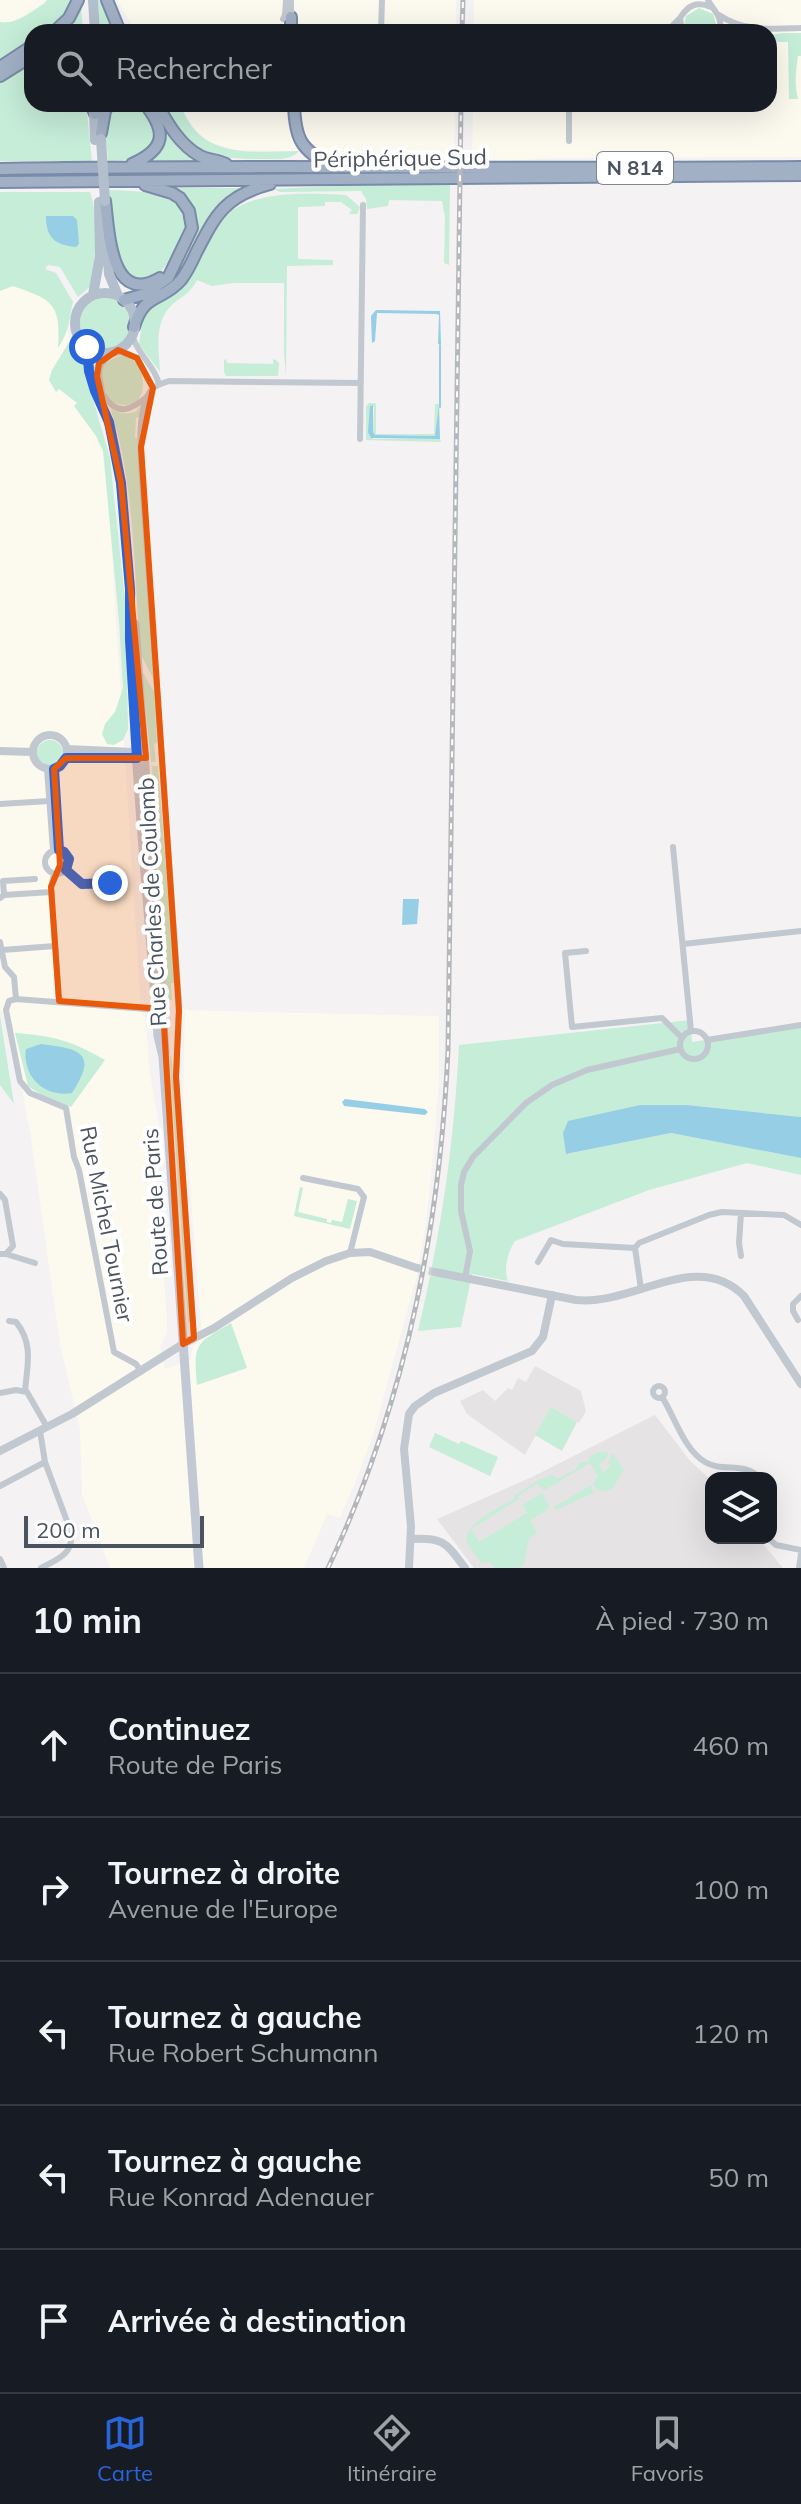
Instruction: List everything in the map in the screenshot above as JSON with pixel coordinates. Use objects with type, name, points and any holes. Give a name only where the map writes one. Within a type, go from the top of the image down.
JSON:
[{"type":"highway","points":[[63,24],[78,0]]},
{"type":"highway","points":[[107,0],[117,24]]},
{"type":"highway","points":[[287,18],[289,24]]},
{"type":"highway","points":[[0,67],[24,51]]},
{"type":"highway","points":[[0,76],[24,61]]},
{"type":"highway","points":[[99,137],[105,112]]},
{"type":"highway","points":[[126,167],[145,159],[158,146],[157,125],[150,112]]},
{"type":"highway","name":"N 814","points":[[162,112],[188,147],[201,157],[231,167]]},
{"type":"highway","points":[[294,112],[301,142],[312,155],[334,168]]},
{"type":"highway","name":"Périphérique Sud","points":[[0,169],[801,167]]},
{"type":"highway","name":"Périphérique Sud","points":[[0,182],[801,175]]},
{"type":"highway","name":"N 814","points":[[133,331],[145,304],[175,286],[182,278],[214,218],[226,204],[248,191],[284,180]]},
{"type":"highway","name":"N 814","points":[[121,298],[137,297],[156,288],[171,274],[192,232],[192,219],[180,198],[135,182]]},
{"type":"highway","points":[[102,202],[114,258],[122,275],[132,282],[148,284],[161,278],[173,266]]},
{"type":"main road","points":[[90,0],[92,24]]},
{"type":"main road","points":[[96,112],[109,274],[121,298],[132,310],[133,331],[126,344],[115,351],[101,353],[87,347],[75,328],[79,306],[93,295],[110,293],[121,298]]},
{"type":"main road","points":[[93,295],[100,256],[102,202]]},
{"type":"main road","name":"Route de Paris","points":[[87,347],[89,371],[115,446],[121,483],[130,589],[130,640],[166,1051],[163,1057]]},
{"type":"main road","name":"Route de Paris","points":[[101,403],[97,369],[99,363],[115,351]]},
{"type":"main road","name":"Route de Paris","points":[[141,755],[156,1008],[163,1057],[199,1568]]},
{"type":"street","points":[[287,18],[289,0]]},
{"type":"street","points":[[381,24],[382,0]]},
{"type":"street","points":[[674,24],[691,3],[710,3],[719,15],[734,24]]},
{"type":"street","points":[[719,15],[719,24]]},
{"type":"street","points":[[680,18],[681,24]]},
{"type":"street","points":[[777,29],[801,28]]},
{"type":"street","points":[[569,112],[569,141]]},
{"type":"street","points":[[360,439],[363,205]]},
{"type":"street","points":[[133,331],[139,351],[156,373],[156,386]]},
{"type":"street","points":[[115,351],[137,358],[156,386]]},
{"type":"street","points":[[156,386],[174,380],[361,383]]},
{"type":"street","name":"Rue Charles de Coulomb","points":[[156,386],[148,396],[142,420],[141,447],[179,1011],[176,1077],[194,1338]]},
{"type":"street","points":[[101,390],[109,404],[122,410],[133,408],[148,396]]},
{"type":"street","points":[[47,735],[59,738],[66,754],[60,766],[50,769],[36,762],[33,752],[36,743],[47,735]]},
{"type":"street","points":[[0,751],[33,752]]},
{"type":"street","points":[[66,754],[141,755]]},
{"type":"street","points":[[50,769],[49,801],[56,850]]},
{"type":"street","points":[[50,769],[56,850]]},
{"type":"street","points":[[0,804],[49,801]]},
{"type":"street","points":[[673,847],[691,1031]]},
{"type":"street","points":[[56,850],[64,852],[69,859],[66,870],[54,874],[47,870],[44,863],[46,855],[56,850]]},
{"type":"street","points":[[66,870],[84,884],[125,883]]},
{"type":"street","points":[[54,874],[51,892],[59,1001]]},
{"type":"street","points":[[35,879],[2,882],[2,896],[51,892]]},
{"type":"street","points":[[683,944],[801,931]]},
{"type":"street","points":[[55,946],[1,946],[5,967],[14,977],[16,999],[156,1008],[163,1016]]},
{"type":"street","points":[[586,951],[565,953],[572,1027],[662,1018],[681,1037],[680,1049],[688,1058],[700,1057],[707,1048],[707,1040],[701,1032],[691,1031],[681,1037]]},
{"type":"street","name":"Rue Michel Tournier","points":[[16,999],[8,1004],[6,1015],[20,1081],[30,1093],[66,1108],[114,1352],[136,1364],[141,1371]]},
{"type":"street","points":[[707,1040],[801,1025]]},
{"type":"street","points":[[465,1278],[470,1246],[461,1211],[461,1185],[473,1157],[526,1103],[552,1085],[587,1070],[680,1049]]},
{"type":"street","points":[[303,1178],[358,1189],[364,1197],[350,1253]]},
{"type":"street","points":[[0,1194],[5,1200],[13,1240],[13,1246],[3,1254]]},
{"type":"street","points":[[641,1289],[635,1248],[639,1243],[709,1215],[722,1212],[784,1215],[801,1225]]},
{"type":"street","points":[[741,1213],[741,1256]]},
{"type":"street","points":[[538,1262],[551,1240],[563,1244],[635,1248]]},
{"type":"street","points":[[0,1451],[44,1429],[310,1268],[350,1253],[370,1252],[417,1268]]},
{"type":"street","points":[[3,1254],[35,1263]]},
{"type":"street","points":[[435,1272],[594,1301],[693,1276],[714,1278],[732,1286],[747,1299],[801,1384]]},
{"type":"street","points":[[409,1568],[411,1526],[404,1460],[405,1432],[410,1411],[434,1393],[534,1349],[543,1337],[552,1295]]},
{"type":"street","points":[[798,1320],[793,1304],[801,1296]]},
{"type":"street","points":[[9,1321],[16,1322],[23,1332],[30,1358],[25,1391]]},
{"type":"street","points":[[0,1393],[25,1391],[32,1398],[44,1429],[45,1462],[71,1532],[72,1541],[67,1554],[41,1568]]},
{"type":"street","points":[[662,1397],[700,1459],[714,1466],[746,1468],[752,1472]]},
{"type":"street","points":[[0,1486],[45,1462]]},
{"type":"street","points":[[411,1539],[441,1541],[465,1568]]},
{"type":"street","points":[[775,1544],[801,1552],[799,1568]]},
{"type":"street","points":[[0,1559],[4,1568]]},
{"type":"highlighted area","points":[[118,350],[137,358],[153,388],[141,447],[179,1011],[176,1077],[194,1338],[183,1344],[163,1009],[59,1001],[51,887],[60,865],[54,769],[66,758],[146,758],[121,483],[97,376],[99,363]]},
{"type":"shaded area","points":[[0,0],[47,0],[0,33]]},
{"type":"shaded area","points":[[117,0],[456,0],[456,24],[131,24]]},
{"type":"shaded area","points":[[474,0],[801,0],[801,157],[568,158],[472,162],[473,112],[777,112],[777,24],[474,24]]},
{"type":"shaded area","points":[[184,112],[455,112],[454,162],[299,151],[235,150],[209,142],[195,130]]},
{"type":"shaded area","points":[[13,286],[47,298],[66,327],[105,442],[141,1011],[146,1021],[149,1068],[165,1161],[155,1164],[167,1315],[167,1333],[160,1347],[165,1369],[190,1360],[193,1347],[202,1337],[183,1098],[185,1010],[439,1016],[439,1078],[433,1156],[417,1275],[374,1432],[357,1478],[340,1518],[327,1514],[304,1568],[110,1568],[82,1494],[80,1429],[60,1345],[31,1138],[11,1029],[0,1009],[0,291]]},
{"type":"shaded area","points":[[535,1366],[581,1391],[586,1411],[579,1423],[551,1407],[525,1455],[467,1414],[460,1401],[483,1390],[495,1401],[508,1388],[512,1390],[518,1378],[526,1382]]},
{"type":"shaded area","points":[[655,1415],[691,1462],[705,1475],[705,1544],[763,1544],[783,1568],[474,1568],[437,1519],[532,1477]]},
{"type":"green space","points":[[47,0],[73,0],[58,24],[24,24],[24,47],[0,63],[0,22],[11,22]]},
{"type":"green space","points":[[98,0],[102,0],[112,24],[100,24]]},
{"type":"green space","points":[[81,3],[82,24],[67,24]]},
{"type":"green space","points":[[699,8],[713,14],[716,24],[684,24],[686,16]]},
{"type":"green space","points":[[801,33],[801,56],[798,56],[796,77],[798,99],[789,99],[788,42],[777,42],[777,34]]},
{"type":"green space","points":[[24,67],[24,112],[87,112],[92,161],[0,161],[0,83]]},
{"type":"green space","points":[[111,112],[146,112],[154,141],[146,152],[128,159],[108,161],[106,138]]},
{"type":"green space","points":[[151,112],[160,112],[200,161],[152,161],[161,147]]},
{"type":"green space","points":[[167,112],[183,112],[206,140],[230,149],[299,151],[278,159],[214,156],[192,145]]},
{"type":"green space","points":[[314,152],[454,162],[454,164],[327,158]]},
{"type":"green space","points":[[450,181],[449,265],[444,263],[445,217],[442,201],[389,200],[388,206],[367,209],[361,191],[280,192],[273,189]]},
{"type":"green space","points":[[176,188],[247,188],[240,192],[178,279],[162,291],[160,288],[190,251],[197,228],[192,206]]},
{"type":"green space","points":[[109,190],[163,196],[183,212],[185,226],[181,241],[153,278],[131,279],[117,259]]},
{"type":"green space","points":[[0,192],[90,192],[96,226],[91,286],[78,297],[60,267],[48,265],[45,269],[56,273],[73,302],[67,331],[58,348],[58,321],[51,305],[37,295],[13,286],[0,291]]},
{"type":"green space","points":[[346,195],[360,207],[357,214],[349,214],[352,210],[341,202],[298,207],[298,259],[333,260],[333,265],[287,266],[286,376],[284,283],[212,286],[197,280],[169,308],[161,322],[158,338],[160,372],[139,344],[144,311],[187,276],[219,223],[230,212],[244,204],[277,196]]},
{"type":"green space","points":[[105,298],[123,305],[130,323],[123,341],[105,348],[87,341],[80,323],[87,305]]},
{"type":"green space","points":[[71,339],[82,355],[110,458],[126,609],[128,729],[123,740],[114,745],[107,744],[102,734],[105,724],[115,712],[123,688],[103,451],[74,406],[77,403],[59,389],[56,392],[49,380]]},
{"type":"green space","points":[[123,355],[137,362],[143,380],[140,396],[130,405],[110,401],[101,379],[107,362]]},
{"type":"green space","points":[[226,359],[227,363],[273,364],[273,359],[279,363],[278,376],[226,376]]},
{"type":"green space","points":[[376,403],[376,434],[434,434],[435,404],[440,404],[436,436],[375,435],[374,407],[371,405],[373,439],[440,439],[441,442],[366,440],[366,406]]},
{"type":"green space","points":[[140,405],[135,437],[153,678],[140,649],[129,496],[110,407],[125,413],[136,412]]},
{"type":"green space","points":[[142,671],[154,692],[156,762],[151,762]]},
{"type":"green space","points":[[50,740],[59,744],[63,753],[59,762],[50,766],[41,762],[37,753],[41,744]]},
{"type":"green space","points":[[152,766],[158,766],[175,983],[171,983],[172,1000],[165,1000]]},
{"type":"green space","points":[[0,1016],[14,1104],[0,1085]]},
{"type":"green space","points":[[690,1020],[692,1042],[801,1025],[801,1117],[687,1105],[640,1105],[567,1154],[671,1133],[801,1158],[801,1175],[747,1163],[649,1190],[515,1241],[507,1261],[508,1281],[472,1274],[461,1327],[418,1331],[445,1189],[459,1045]]},
{"type":"green space","points":[[15,1033],[62,1040],[105,1060],[71,1107],[44,1097],[28,1086]]},
{"type":"green space","points":[[169,1052],[172,1062],[188,1323]]},
{"type":"green space","points":[[300,1187],[303,1188],[298,1212],[327,1219],[331,1223],[332,1220],[342,1222],[348,1199],[357,1201],[350,1229],[294,1216]]},
{"type":"green space","points":[[231,1323],[247,1368],[197,1385],[199,1346]]},
{"type":"green space","points":[[551,1407],[577,1422],[562,1451],[535,1435]]},
{"type":"green space","points":[[435,1433],[498,1457],[490,1476],[429,1447]]},
{"type":"green space","points":[[608,1452],[606,1459],[599,1464],[603,1472],[611,1467],[608,1462],[613,1453],[624,1470],[612,1489],[598,1490],[593,1484],[598,1476],[590,1463],[543,1491],[538,1483],[518,1496],[519,1499],[471,1529],[479,1542],[527,1513],[523,1505],[542,1493],[549,1506],[530,1520],[537,1533],[529,1538],[524,1564],[518,1568],[494,1568],[490,1562],[482,1563],[467,1541],[467,1535],[471,1528],[477,1522],[537,1481],[552,1475],[557,1479],[577,1469],[578,1463],[589,1462],[589,1457]]},
{"type":"green space","points":[[591,1485],[593,1493],[556,1510],[554,1507]]},
{"type":"water","points":[[46,216],[73,216],[77,220],[79,244],[69,246],[53,239]]},
{"type":"water","points":[[376,310],[440,311],[441,344],[438,344],[439,315],[377,313],[375,341],[372,343],[371,316]]},
{"type":"water","points":[[373,405],[375,435],[435,436],[439,406],[440,439],[371,438],[368,432],[370,406]]},
{"type":"water","points":[[403,899],[419,899],[417,924],[402,925]]},
{"type":"water","points":[[41,1044],[66,1048],[81,1055],[84,1069],[72,1093],[52,1092],[31,1076],[26,1049]]},
{"type":"water","points":[[345,1099],[425,1109],[428,1112],[425,1115],[344,1106],[342,1102]]},
{"type":"water","points":[[640,1105],[687,1105],[801,1117],[801,1158],[671,1133],[566,1154],[563,1133],[568,1121]]},
{"type":"waterway","points":[[440,345],[440,407]]},
{"type":"tunnel","points":[[417,1268],[435,1272]]},
{"type":"railway","points":[[462,24],[463,0]]},
{"type":"railway","points":[[328,1568],[355,1506],[398,1380],[427,1250],[444,1117],[448,1050],[461,112]]},
{"type":"route","points":[[87,347],[89,371],[109,422],[121,483],[130,589],[137,758],[66,758],[54,769],[59,850],[69,859],[66,870],[82,884],[110,883]]}]
